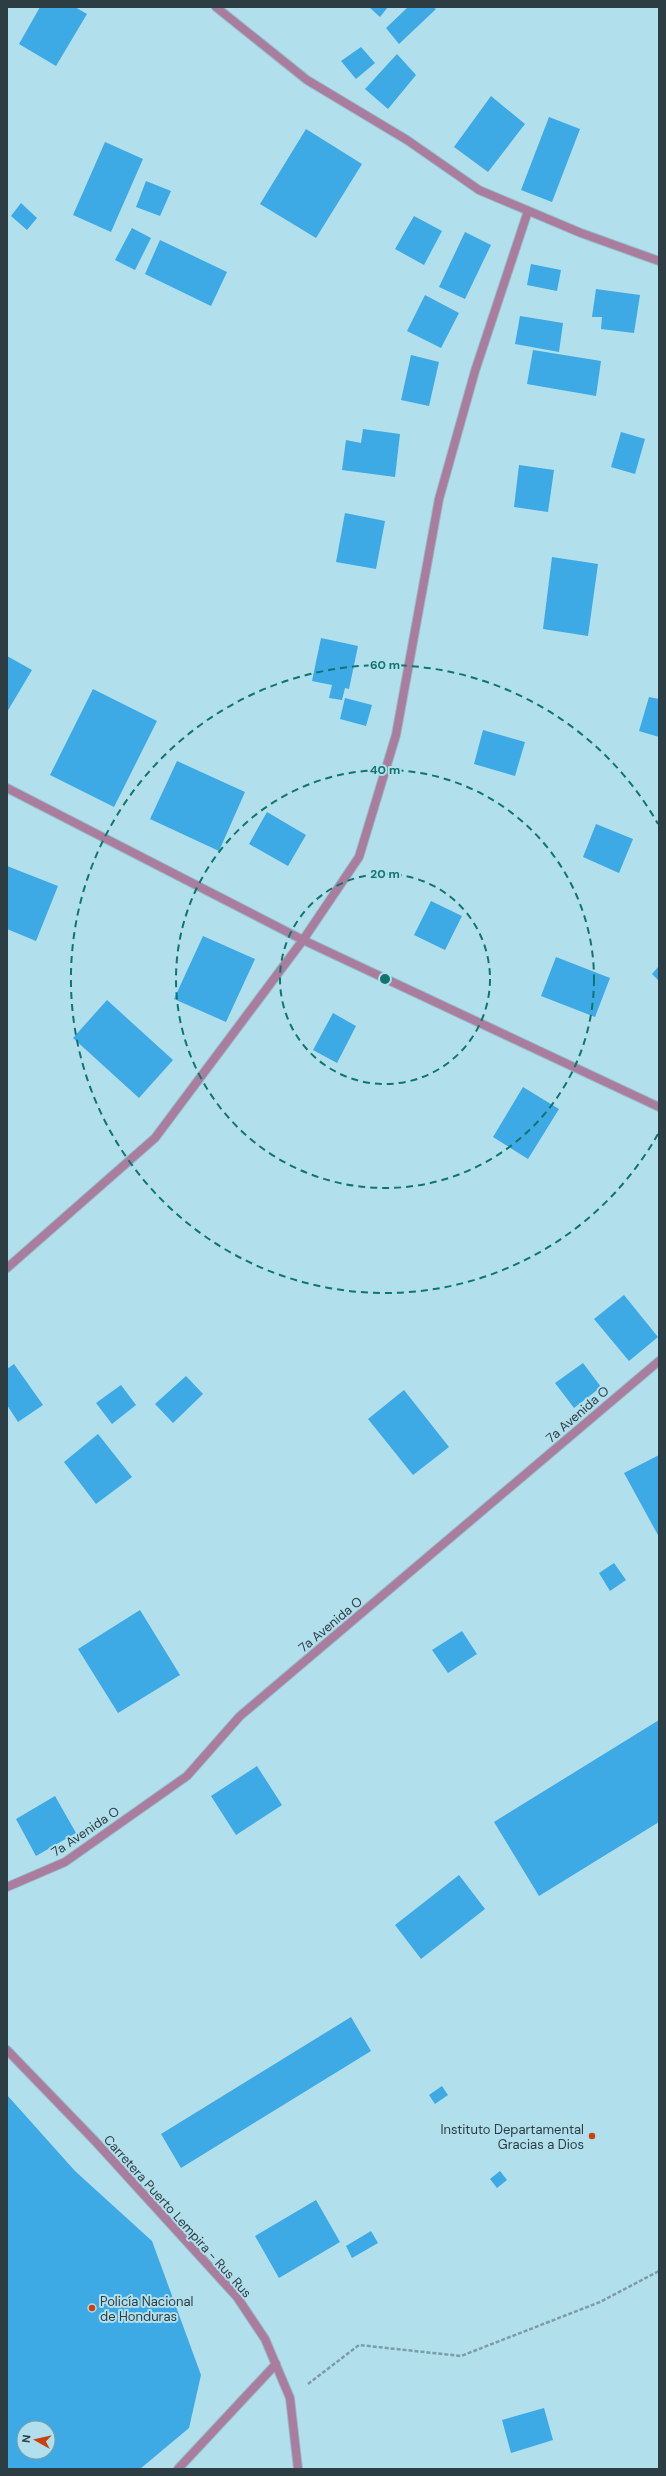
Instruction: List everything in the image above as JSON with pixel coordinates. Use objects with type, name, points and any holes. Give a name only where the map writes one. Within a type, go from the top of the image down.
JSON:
[{"type":"street","points":[[216,7],[308,80],[407,140],[479,190],[581,233],[659,261]]},
{"type":"street","points":[[7,1268],[155,1138],[303,940],[359,857],[396,735],[439,499],[475,371],[528,211]]},
{"type":"street","points":[[7,788],[303,940],[659,1107]]},
{"type":"street","name":"7a Avenida O","points":[[7,1887],[65,1862],[187,1776],[240,1716],[659,1361]]},
{"type":"street","name":"Carretera Puerto Lempira - Rus Rus","points":[[7,2050],[95,2141],[237,2296],[266,2339],[290,2398],[298,2469]]},
{"type":"street","points":[[178,2469],[276,2364]]},
{"type":"path","points":[[290,2398],[359,2345],[461,2356],[600,2302],[659,2272]]},
{"type":"building","points":[[40,7],[75,7],[87,14],[56,66],[19,44]]},
{"type":"building","points":[[369,7],[388,7],[380,17]]},
{"type":"building","points":[[408,7],[433,7],[436,9],[399,44],[386,28]]},
{"type":"building","points":[[361,47],[375,63],[356,79],[341,61]]},
{"type":"building","points":[[397,54],[416,75],[388,109],[365,89]]},
{"type":"building","points":[[491,96],[525,124],[488,172],[454,147]]},
{"type":"building","points":[[549,117],[580,129],[552,202],[521,190]]},
{"type":"building","points":[[306,129],[362,164],[316,238],[260,204]]},
{"type":"building","points":[[105,142],[143,159],[111,232],[73,215]]},
{"type":"building","points":[[146,181],[171,191],[160,216],[136,207]]},
{"type":"building","points":[[21,203],[37,218],[27,230],[11,216]]},
{"type":"building","points":[[414,216],[442,231],[424,265],[395,249]]},
{"type":"building","points":[[132,228],[151,238],[135,270],[115,260]]},
{"type":"building","points":[[465,232],[491,245],[465,299],[439,287]]},
{"type":"building","points":[[160,240],[227,272],[211,306],[145,274]]},
{"type":"building","points":[[531,264],[561,270],[557,291],[527,285]]},
{"type":"building","points":[[596,289],[640,295],[634,333],[601,329],[602,317],[592,317]]},
{"type":"building","points":[[425,295],[459,313],[441,348],[407,331]]},
{"type":"building","points":[[520,316],[563,323],[559,352],[515,344]]},
{"type":"building","points":[[533,350],[601,361],[596,396],[527,384]]},
{"type":"building","points":[[411,355],[439,362],[429,406],[401,400]]},
{"type":"building","points":[[363,429],[400,434],[395,477],[342,470],[346,440],[361,443]]},
{"type":"building","points":[[621,432],[645,439],[635,474],[611,467]]},
{"type":"building","points":[[519,465],[554,470],[548,512],[514,507]]},
{"type":"building","points":[[345,513],[385,521],[376,569],[336,562]]},
{"type":"building","points":[[552,557],[598,564],[588,636],[543,629]]},
{"type":"building","points":[[321,638],[358,646],[349,689],[345,688],[342,700],[329,698],[332,685],[312,681]]},
{"type":"building","points":[[7,656],[32,670],[7,712]]},
{"type":"building","points":[[93,689],[157,721],[114,807],[50,775]]},
{"type":"building","points":[[649,697],[659,699],[659,737],[639,731]]},
{"type":"building","points":[[345,698],[372,705],[366,726],[340,719]]},
{"type":"building","points":[[483,730],[525,742],[515,776],[474,764]]},
{"type":"building","points":[[177,761],[245,792],[219,851],[150,819]]},
{"type":"building","points":[[267,812],[306,835],[288,866],[249,844]]},
{"type":"building","points":[[596,824],[633,839],[619,873],[583,857]]},
{"type":"building","points":[[7,866],[58,886],[36,941],[7,929]]},
{"type":"building","points":[[431,901],[462,916],[445,950],[414,935]]},
{"type":"building","points":[[203,936],[255,959],[226,1022],[174,999]]},
{"type":"building","points":[[556,957],[610,978],[595,1017],[541,996]]},
{"type":"building","points":[[659,966],[659,981],[652,974]]},
{"type":"building","points":[[107,1000],[173,1060],[139,1098],[73,1038]]},
{"type":"building","points":[[333,1013],[356,1026],[337,1063],[313,1050]]},
{"type":"building","points":[[523,1087],[559,1109],[528,1159],[493,1137]]},
{"type":"building","points":[[624,1295],[658,1337],[629,1361],[594,1319]]},
{"type":"building","points":[[583,1363],[601,1387],[574,1408],[555,1383]]},
{"type":"building","points":[[14,1364],[43,1405],[18,1422],[7,1405],[7,1369]]},
{"type":"building","points":[[186,1376],[203,1394],[173,1423],[155,1404]]},
{"type":"building","points":[[121,1385],[136,1405],[112,1424],[96,1403]]},
{"type":"building","points":[[404,1390],[449,1447],[413,1475],[368,1419]]},
{"type":"building","points":[[98,1434],[132,1477],[96,1504],[64,1462]]},
{"type":"building","points":[[659,1455],[659,1537],[624,1473]]},
{"type":"building","points":[[614,1563],[626,1580],[610,1591],[599,1573]]},
{"type":"building","points":[[140,1610],[180,1675],[118,1713],[78,1649]]},
{"type":"building","points":[[462,1631],[477,1654],[448,1673],[432,1650]]},
{"type":"building","points":[[659,1720],[659,1822],[539,1896],[494,1822]]},
{"type":"building","points":[[257,1766],[282,1805],[236,1835],[211,1796]]},
{"type":"building","points":[[55,1796],[76,1833],[36,1856],[16,1819]]},
{"type":"building","points":[[459,1875],[485,1909],[421,1959],[395,1925]]},
{"type":"building","points":[[351,2017],[371,2051],[181,2168],[161,2134]]},
{"type":"building","points":[[442,2086],[448,2095],[435,2104],[429,2095]]},
{"type":"building","name":"Policía Nacional de Honduras","points":[[7,2095],[75,2171],[152,2241],[201,2375],[189,2428],[140,2469],[7,2469]]},
{"type":"building","points":[[500,2171],[507,2180],[497,2188],[490,2179]]},
{"type":"building","points":[[316,2200],[340,2242],[279,2278],[255,2236]]},
{"type":"building","points":[[371,2231],[378,2243],[352,2258],[346,2246]]},
{"type":"building","points":[[544,2408],[553,2440],[511,2453],[502,2420]]},
{"type":"place","name":"Instituto Departamental Gracias a Dios","points":[[592,2136]]},
{"type":"place","name":"Policía Nacional de Honduras","points":[[92,2308]]}]
